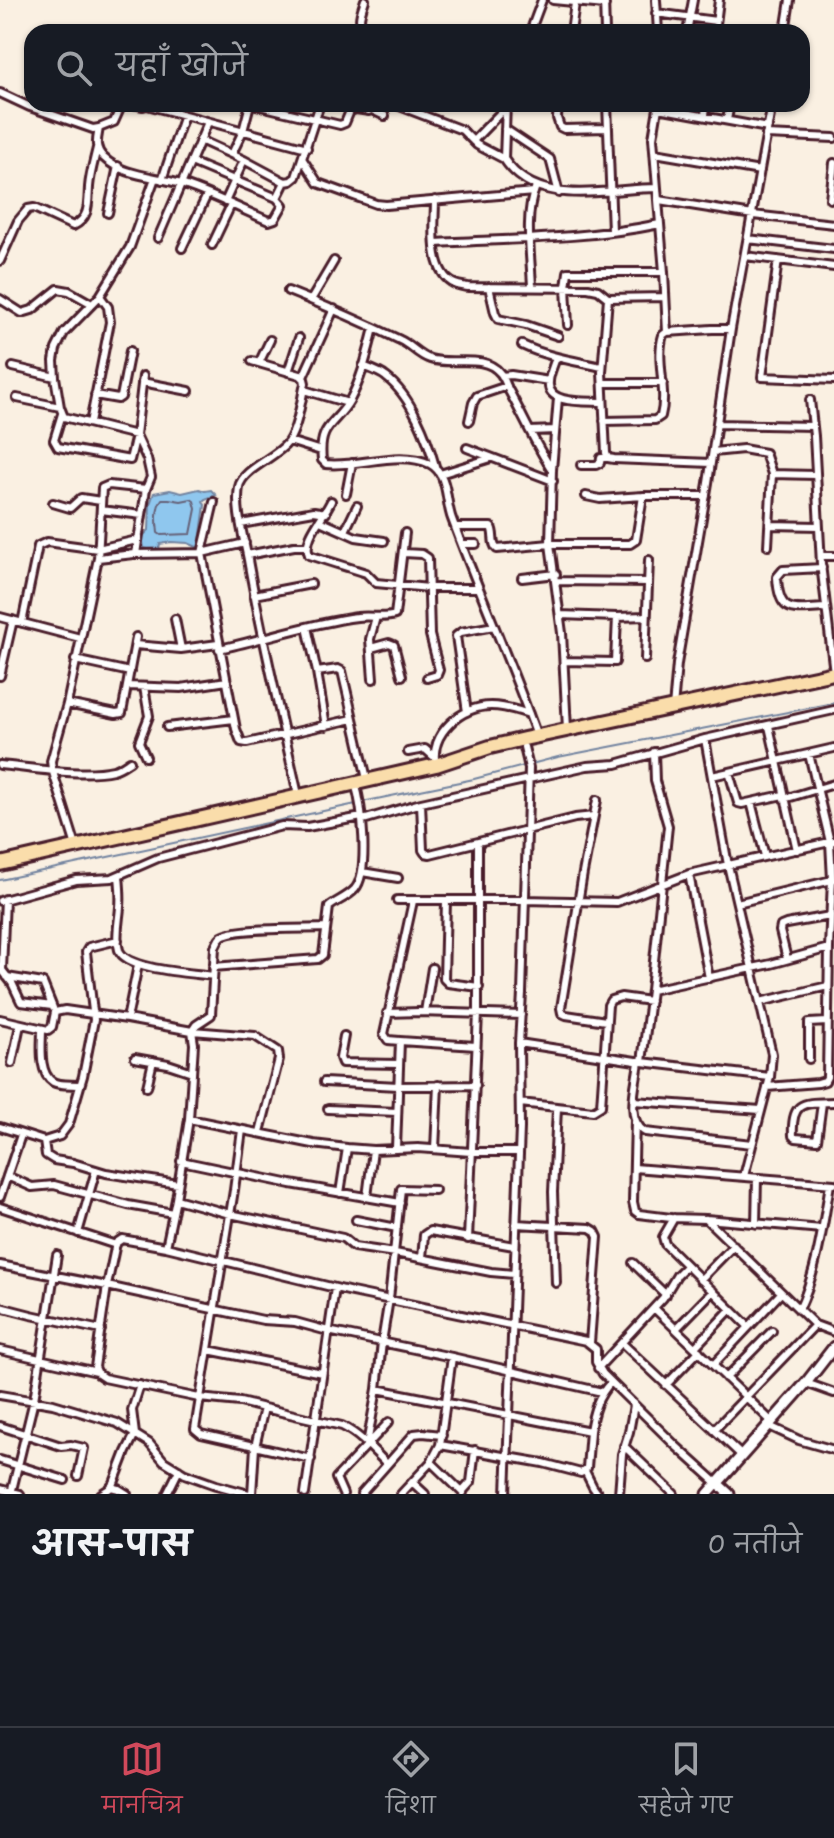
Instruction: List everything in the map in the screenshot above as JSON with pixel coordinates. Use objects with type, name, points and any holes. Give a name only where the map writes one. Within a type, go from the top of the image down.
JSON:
[{"type":"highway","points":[[452,761],[490,747],[567,729],[834,673]]},
{"type":"highway","points":[[0,864],[298,795],[360,786],[435,761],[457,762],[525,751],[673,714],[834,682]]},
{"type":"street","points":[[360,24],[365,0]]},
{"type":"street","points":[[533,24],[542,0]]},
{"type":"street","points":[[553,0],[604,2],[605,24]]},
{"type":"street","points":[[656,0],[657,24]]},
{"type":"street","points":[[689,24],[693,0]]},
{"type":"street","points":[[716,24],[719,0]]},
{"type":"street","points":[[786,24],[790,0]]},
{"type":"street","points":[[572,24],[575,3]]},
{"type":"street","points":[[656,13],[716,21]]},
{"type":"street","points":[[0,93],[24,104]]},
{"type":"street","points":[[44,112],[93,129],[114,122],[118,112]]},
{"type":"street","points":[[174,112],[307,148]]},
{"type":"street","points":[[232,154],[249,112]]},
{"type":"street","points":[[296,112],[340,125],[345,123],[350,112]]},
{"type":"street","points":[[200,140],[285,182],[295,180],[318,112]]},
{"type":"street","points":[[380,112],[385,116]]},
{"type":"street","points":[[415,112],[462,130],[477,145],[504,159]]},
{"type":"street","points":[[473,141],[500,112]]},
{"type":"street","points":[[506,112],[504,159],[536,189]]},
{"type":"street","points":[[557,112],[560,127],[564,129],[608,128]]},
{"type":"street","points":[[607,112],[612,231]]},
{"type":"street","points":[[658,112],[653,138],[667,332]]},
{"type":"street","points":[[687,112],[767,132],[834,138]]},
{"type":"street","points":[[705,112],[705,116]]},
{"type":"street","points":[[727,120],[728,112]]},
{"type":"street","points":[[673,708],[677,664],[731,329],[771,112]]},
{"type":"street","points":[[184,115],[130,247],[100,296],[64,333],[56,349],[55,377],[61,411],[54,440],[58,447],[127,461],[131,459],[136,435],[143,379],[189,391]]},
{"type":"street","points":[[158,238],[208,122]]},
{"type":"street","points":[[0,261],[18,221],[28,209],[34,208],[73,226],[86,216],[99,128]]},
{"type":"street","points":[[505,129],[550,159],[559,193]]},
{"type":"street","points":[[97,148],[118,166],[182,184],[272,221],[283,205],[277,198],[191,162]]},
{"type":"street","points":[[655,153],[760,171]]},
{"type":"street","points":[[212,245],[244,160]]},
{"type":"street","points":[[303,160],[318,183],[386,205],[536,189],[559,193],[657,188]]},
{"type":"street","points":[[830,199],[834,163]]},
{"type":"street","points":[[108,213],[118,166]]},
{"type":"street","points":[[277,198],[285,182]]},
{"type":"street","points":[[532,287],[531,201],[536,189]]},
{"type":"street","points":[[182,248],[207,195]]},
{"type":"street","points":[[435,200],[436,258],[439,269],[452,282],[468,287],[598,290],[608,298],[665,297]]},
{"type":"street","points":[[659,200],[834,224]]},
{"type":"street","points":[[436,243],[530,238],[660,224]]},
{"type":"street","points":[[748,239],[834,249]]},
{"type":"street","points":[[745,256],[834,267]]},
{"type":"street","points":[[778,260],[762,377],[834,380]]},
{"type":"street","points":[[311,300],[334,261]]},
{"type":"street","points":[[568,325],[566,274],[572,271],[664,272]]},
{"type":"street","points":[[489,287],[498,319],[558,336]]},
{"type":"street","points":[[0,299],[22,313],[32,310],[58,289],[69,291],[92,304]]},
{"type":"street","points":[[288,291],[405,342],[428,359],[489,364],[502,376],[552,470]]},
{"type":"street","points":[[90,423],[110,322],[108,307],[100,296]]},
{"type":"street","points":[[608,298],[602,367],[608,458]]},
{"type":"street","points":[[298,795],[254,595],[241,524],[239,486],[250,471],[280,451],[289,441],[304,390],[303,377],[334,309]]},
{"type":"street","points":[[374,328],[348,403],[324,431],[322,460],[326,464],[405,459],[427,463],[438,472],[444,480],[449,509],[478,588],[537,736]]},
{"type":"street","points":[[604,421],[655,420],[661,416],[661,344],[667,332],[731,329]]},
{"type":"street","points":[[288,372],[299,338]]},
{"type":"street","points":[[270,340],[255,362],[303,377]]},
{"type":"street","points":[[522,345],[556,357],[602,367]]},
{"type":"street","points":[[95,395],[121,397],[130,351]]},
{"type":"street","points":[[556,357],[549,381],[552,393],[558,398],[602,402]]},
{"type":"street","points":[[363,366],[388,378],[406,401],[427,437],[438,472]]},
{"type":"street","points":[[13,367],[55,377]]},
{"type":"street","points":[[502,376],[549,381]]},
{"type":"street","points":[[603,383],[663,383]]},
{"type":"street","points":[[469,421],[477,396],[507,386]]},
{"type":"street","points":[[304,390],[348,403]]},
{"type":"street","points":[[17,398],[61,411],[67,419],[136,435]]},
{"type":"street","points":[[558,398],[550,544],[560,615],[567,729]]},
{"type":"street","points":[[810,400],[818,526],[834,673]]},
{"type":"street","points":[[718,424],[812,426]]},
{"type":"street","points":[[530,431],[555,430]]},
{"type":"street","points":[[136,435],[150,469],[136,554]]},
{"type":"street","points":[[289,441],[321,451]]},
{"type":"street","points":[[467,448],[553,481]]},
{"type":"street","points":[[713,452],[743,449],[765,453],[772,474],[768,546]]},
{"type":"street","points":[[438,472],[491,458]]},
{"type":"street","points":[[581,465],[596,465],[601,458],[711,463]]},
{"type":"street","points":[[346,494],[352,463]]},
{"type":"street","points":[[772,474],[815,475]]},
{"type":"street","points":[[76,846],[52,769],[53,752],[67,704],[98,558],[102,488],[106,485],[146,489]]},
{"type":"street","points":[[586,496],[600,499],[706,496]]},
{"type":"street","points":[[456,527],[491,527],[497,549],[550,544],[634,543],[643,496]]},
{"type":"street","points":[[53,503],[70,508],[81,498],[101,501]]},
{"type":"street","points":[[331,501],[307,546],[309,555],[366,573],[376,583],[478,588]]},
{"type":"street","points":[[214,502],[202,553],[241,742],[353,719]]},
{"type":"street","points":[[345,531],[357,506]]},
{"type":"street","points":[[101,510],[142,515]]},
{"type":"street","points":[[241,524],[314,511],[326,513]]},
{"type":"street","points":[[320,521],[356,537],[384,541]]},
{"type":"street","points":[[771,525],[818,526]]},
{"type":"street","points":[[67,704],[106,713],[122,713],[135,641],[181,649],[219,647],[263,640],[356,617],[387,617],[397,613],[405,533]]},
{"type":"street","points":[[22,623],[40,544],[47,542],[98,549],[137,540]]},
{"type":"street","points":[[98,558],[202,553],[245,543]]},
{"type":"street","points":[[462,544],[476,544]]},
{"type":"street","points":[[247,555],[307,546]]},
{"type":"street","points":[[404,553],[422,554],[428,558],[430,635],[439,670],[437,675],[427,678]]},
{"type":"street","points":[[821,556],[834,556]]},
{"type":"street","points":[[645,659],[649,560]]},
{"type":"street","points":[[822,568],[783,570],[777,577],[778,592],[787,607],[826,608]]},
{"type":"street","points":[[522,578],[648,582]]},
{"type":"street","points":[[254,595],[311,584]]},
{"type":"street","points":[[560,615],[646,616]]},
{"type":"street","points":[[0,617],[80,638]]},
{"type":"street","points":[[373,679],[371,630],[376,617]]},
{"type":"street","points":[[564,661],[615,662],[617,617]]},
{"type":"street","points":[[175,619],[181,649]]},
{"type":"street","points":[[0,676],[13,620]]},
{"type":"street","points":[[467,712],[456,636],[461,632],[494,626]]},
{"type":"street","points":[[307,627],[326,726]]},
{"type":"street","points":[[371,648],[389,643],[394,645],[402,676]]},
{"type":"street","points":[[75,660],[130,672]]},
{"type":"street","points":[[213,967],[318,959],[323,955],[329,907],[357,887],[362,872],[362,815],[353,719],[342,671],[317,672]]},
{"type":"street","points":[[127,686],[181,688],[227,681]]},
{"type":"street","points":[[144,687],[149,716],[139,742],[146,757]]},
{"type":"street","points":[[435,761],[443,731],[467,712],[492,706],[529,714]]},
{"type":"street","points":[[260,1132],[279,1059],[278,1051],[255,1036],[192,1031],[21,1002],[2,965],[2,900],[76,880],[119,876],[158,858],[282,826],[307,827],[587,766],[616,764],[705,739],[834,710]]},
{"type":"street","points":[[167,727],[234,719]]},
{"type":"street","points":[[769,726],[797,850]]},
{"type":"street","points":[[705,739],[728,865],[772,1054],[770,1077],[744,1176]]},
{"type":"street","points":[[712,776],[834,748]]},
{"type":"street","points":[[408,752],[425,749],[435,761]]},
{"type":"street","points":[[506,1494],[514,1326],[519,1043],[529,768],[525,751]]},
{"type":"street","points":[[654,752],[655,781],[668,826],[650,1001],[633,1113],[640,1130],[645,1132],[752,1144]]},
{"type":"street","points":[[767,1087],[818,1083],[827,1077],[832,841],[809,754]]},
{"type":"street","points":[[0,765],[62,772],[112,771],[130,761]]},
{"type":"street","points":[[729,772],[738,803],[742,804],[834,784]]},
{"type":"street","points":[[597,800],[561,1008],[566,1015],[606,1021]]},
{"type":"street","points":[[751,802],[765,856]]},
{"type":"street","points":[[421,803],[423,850],[430,854],[594,816]]},
{"type":"street","points":[[397,900],[625,901],[689,874],[832,841]]},
{"type":"street","points":[[468,1239],[479,987],[478,843]]},
{"type":"street","points":[[362,872],[398,878]]},
{"type":"street","points":[[689,874],[709,978]]},
{"type":"street","points":[[119,876],[121,903],[118,940],[121,955],[138,965],[213,976]]},
{"type":"street","points":[[737,903],[832,880]]},
{"type":"street","points":[[413,901],[387,1013],[385,1037],[388,1040],[476,1046]]},
{"type":"street","points":[[446,901],[443,975],[446,982]]},
{"type":"street","points":[[787,959],[781,926],[830,916]]},
{"type":"street","points":[[166,1247],[189,1119],[194,1044],[192,1031],[211,1015],[215,947],[231,932],[326,928]]},
{"type":"street","points":[[0,1127],[44,1141],[54,1140],[65,1132],[80,1085],[94,1014],[86,952],[89,947],[118,940]]},
{"type":"street","points":[[651,990],[829,948]]},
{"type":"street","points":[[127,1019],[138,965]]},
{"type":"street","points":[[425,1012],[432,968]]},
{"type":"street","points":[[0,1019],[42,1030],[52,1027],[54,1009],[43,983],[7,977]]},
{"type":"street","points":[[430,980],[479,987]]},
{"type":"street","points":[[760,1002],[828,986]]},
{"type":"street","points":[[520,1103],[598,1110],[601,1106],[608,1005],[615,998],[650,1001]]},
{"type":"street","points":[[387,1013],[521,1015]]},
{"type":"street","points":[[809,1059],[809,1023],[827,1022]]},
{"type":"street","points":[[12,1063],[20,1025]]},
{"type":"street","points":[[42,1030],[42,1061],[49,1078],[56,1083],[80,1085]]},
{"type":"street","points":[[344,1036],[342,1063],[399,1064]]},
{"type":"street","points":[[396,1148],[400,1041]]},
{"type":"street","points":[[519,1043],[641,1062],[770,1077]]},
{"type":"street","points":[[135,1058],[192,1072]]},
{"type":"street","points":[[147,1087],[153,1061]]},
{"type":"street","points":[[324,1082],[398,1086],[476,1085]]},
{"type":"street","points":[[435,1149],[438,1085]]},
{"type":"street","points":[[634,1101],[761,1110]]},
{"type":"street","points":[[822,1103],[817,1140],[793,1136],[797,1108],[804,1103],[834,1102]]},
{"type":"street","points":[[556,1283],[553,1225],[557,1108]]},
{"type":"street","points":[[328,1109],[397,1112]]},
{"type":"street","points":[[189,1119],[347,1148],[519,1152]]},
{"type":"street","points":[[635,1120],[633,1202],[639,1214],[822,1229]]},
{"type":"street","points":[[242,1130],[194,1424],[197,1432],[311,1459]]},
{"type":"street","points":[[0,1197],[21,1135]]},
{"type":"street","points":[[44,1141],[44,1151],[49,1158],[96,1170],[178,1184]]},
{"type":"street","points":[[340,1193],[347,1148]]},
{"type":"street","points":[[367,1197],[373,1150]]},
{"type":"street","points":[[181,1161],[400,1203]]},
{"type":"street","points":[[634,1168],[832,1184],[810,1281],[799,1310]]},
{"type":"street","points":[[78,1233],[96,1170]]},
{"type":"street","points":[[7,1176],[32,1187],[54,1185],[173,1213]]},
{"type":"street","points":[[756,1224],[757,1178]]},
{"type":"street","points":[[367,1444],[389,1299],[401,1189],[435,1190]]},
{"type":"street","points":[[176,1199],[343,1238],[354,1247],[514,1274]]},
{"type":"street","points":[[0,1207],[116,1245]]},
{"type":"street","points":[[674,1218],[662,1240],[749,1327]]},
{"type":"street","points":[[706,1219],[815,1325],[834,1332]]},
{"type":"street","points":[[356,1220],[397,1228]]},
{"type":"street","points":[[516,1224],[590,1228],[595,1231],[598,1237],[590,1343]]},
{"type":"street","points":[[422,1258],[424,1235],[430,1231],[514,1246]]},
{"type":"street","points":[[97,1372],[95,1367],[107,1286],[116,1245],[122,1239],[166,1247],[335,1288],[586,1341],[596,1349],[598,1368],[611,1382],[729,1494]]},
{"type":"street","points":[[700,1280],[734,1245]]},
{"type":"street","points":[[12,1493],[34,1400],[57,1255]]},
{"type":"street","points":[[633,1263],[666,1295]]},
{"type":"street","points":[[0,1265],[263,1320],[295,1322],[602,1392]]},
{"type":"street","points":[[598,1368],[666,1295],[686,1266]]},
{"type":"street","points":[[305,1494],[335,1288]]},
{"type":"street","points":[[676,1329],[713,1291]]},
{"type":"street","points":[[713,1365],[781,1293]]},
{"type":"street","points":[[0,1307],[101,1330]]},
{"type":"street","points":[[654,1308],[769,1423],[799,1440],[834,1450]]},
{"type":"street","points":[[666,1385],[731,1309]]},
{"type":"street","points":[[714,1430],[815,1325]]},
{"type":"street","points":[[726,1378],[772,1331]]},
{"type":"street","points":[[622,1343],[742,1456]]},
{"type":"street","points":[[708,1494],[834,1347]]},
{"type":"street","points":[[0,1350],[97,1372],[104,1378],[199,1398],[240,1402],[342,1426],[352,1431],[387,1464]]},
{"type":"street","points":[[208,1350],[322,1373]]},
{"type":"street","points":[[401,1494],[431,1462],[440,1445],[452,1357]]},
{"type":"street","points":[[440,1445],[508,1456],[581,1473],[588,1464],[592,1417],[602,1392],[611,1382]]},
{"type":"street","points":[[806,1383],[834,1393]]},
{"type":"street","points":[[101,1494],[111,1487],[135,1434],[132,1410],[140,1385]]},
{"type":"street","points":[[377,1389],[590,1431]]},
{"type":"street","points":[[0,1395],[34,1400],[117,1423],[149,1443],[164,1461],[179,1470],[216,1485],[251,1494],[255,1447],[264,1408]]},
{"type":"street","points":[[619,1494],[624,1446],[634,1405]]},
{"type":"street","points":[[343,1494],[336,1478],[389,1422]]},
{"type":"street","points":[[0,1426],[61,1446],[84,1448],[78,1476]]},
{"type":"street","points":[[361,1494],[414,1434],[442,1435]]},
{"type":"street","points":[[624,1446],[674,1494]]},
{"type":"street","points":[[431,1462],[463,1493],[471,1482],[475,1450]]},
{"type":"street","points":[[0,1460],[65,1480]]},
{"type":"street","points":[[167,1494],[179,1470]]},
{"type":"street","points":[[585,1471],[598,1494]]},
{"type":"street","points":[[412,1482],[425,1494]]},
{"type":"street","points":[[111,1487],[127,1494]]},
{"type":"street","points":[[0,1489],[20,1494]]},
{"type":"water","points":[[170,490],[182,493],[211,490],[216,495],[203,501],[199,548],[188,543],[171,542],[160,544],[159,549],[144,548],[142,537],[149,530],[150,504],[154,493]]},
{"type":"waterway","points":[[362,802],[474,779],[558,757],[834,703]]},
{"type":"waterway","points":[[0,880],[356,804]]}]
